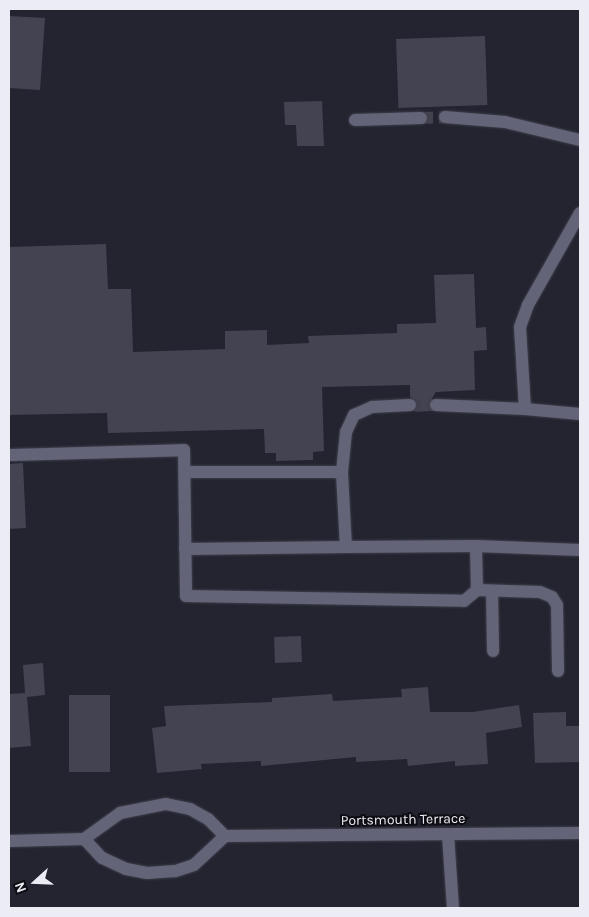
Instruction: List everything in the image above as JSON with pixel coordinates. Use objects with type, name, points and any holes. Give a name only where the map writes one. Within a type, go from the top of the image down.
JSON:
[{"type":"street","points":[[445,116],[505,122],[580,140]]},
{"type":"street","points":[[355,120],[421,118]]},
{"type":"street","points":[[525,409],[520,327],[528,305],[580,213]]},
{"type":"street","points":[[346,547],[342,472],[346,432],[354,415],[372,408],[410,405]]},
{"type":"street","points":[[436,405],[525,409],[580,414]]},
{"type":"street","points":[[9,455],[184,450],[186,596],[464,601],[477,590],[540,592],[552,597],[557,605],[558,671]]},
{"type":"street","points":[[184,472],[342,472]]},
{"type":"street","points":[[186,549],[476,546],[580,550]]},
{"type":"street","points":[[476,546],[477,590]]},
{"type":"street","points":[[492,591],[493,651]]},
{"type":"street","points":[[9,840],[84,840],[120,813],[166,804],[190,809],[208,819],[225,836],[194,865],[175,872],[147,873],[126,869],[102,858],[84,840]]},
{"type":"street","name":"Portsmouth Terrace","points":[[225,836],[580,833]]},
{"type":"street","points":[[448,834],[453,908]]},
{"type":"building","points":[[9,16],[45,18],[40,90],[9,88]]},
{"type":"building","points":[[485,36],[487,105],[398,108],[396,39]]},
{"type":"building","points":[[322,101],[324,146],[297,146],[296,125],[285,125],[284,102]]},
{"type":"building","points":[[106,244],[108,289],[131,289],[133,352],[225,349],[225,331],[267,330],[267,345],[309,343],[308,336],[397,333],[397,324],[436,323],[434,275],[474,274],[476,328],[486,327],[487,350],[474,351],[475,390],[436,392],[428,404],[431,411],[415,412],[418,404],[410,397],[410,385],[322,387],[324,451],[313,452],[313,460],[276,461],[276,453],[265,453],[264,429],[108,433],[107,413],[9,415],[9,247]]},
{"type":"building","points":[[23,463],[26,528],[9,529],[9,464]]},
{"type":"building","points":[[301,636],[302,662],[275,663],[274,637]]},
{"type":"building","points":[[43,663],[45,695],[27,697],[31,746],[9,748],[9,694],[25,693],[23,665]]},
{"type":"building","points":[[428,687],[430,712],[473,712],[519,705],[522,727],[486,733],[488,764],[455,766],[455,761],[408,766],[407,759],[356,762],[356,757],[261,766],[261,761],[201,764],[202,769],[157,773],[152,728],[166,726],[164,706],[272,702],[272,698],[332,694],[333,701],[402,697],[401,689]]},
{"type":"building","points":[[69,695],[110,695],[110,772],[69,772]]},
{"type":"building","points":[[566,712],[566,726],[580,726],[580,762],[535,763],[533,713]]},
{"type":"tunnel","points":[[421,118],[445,117]]},
{"type":"tunnel","points":[[410,405],[436,405]]}]
